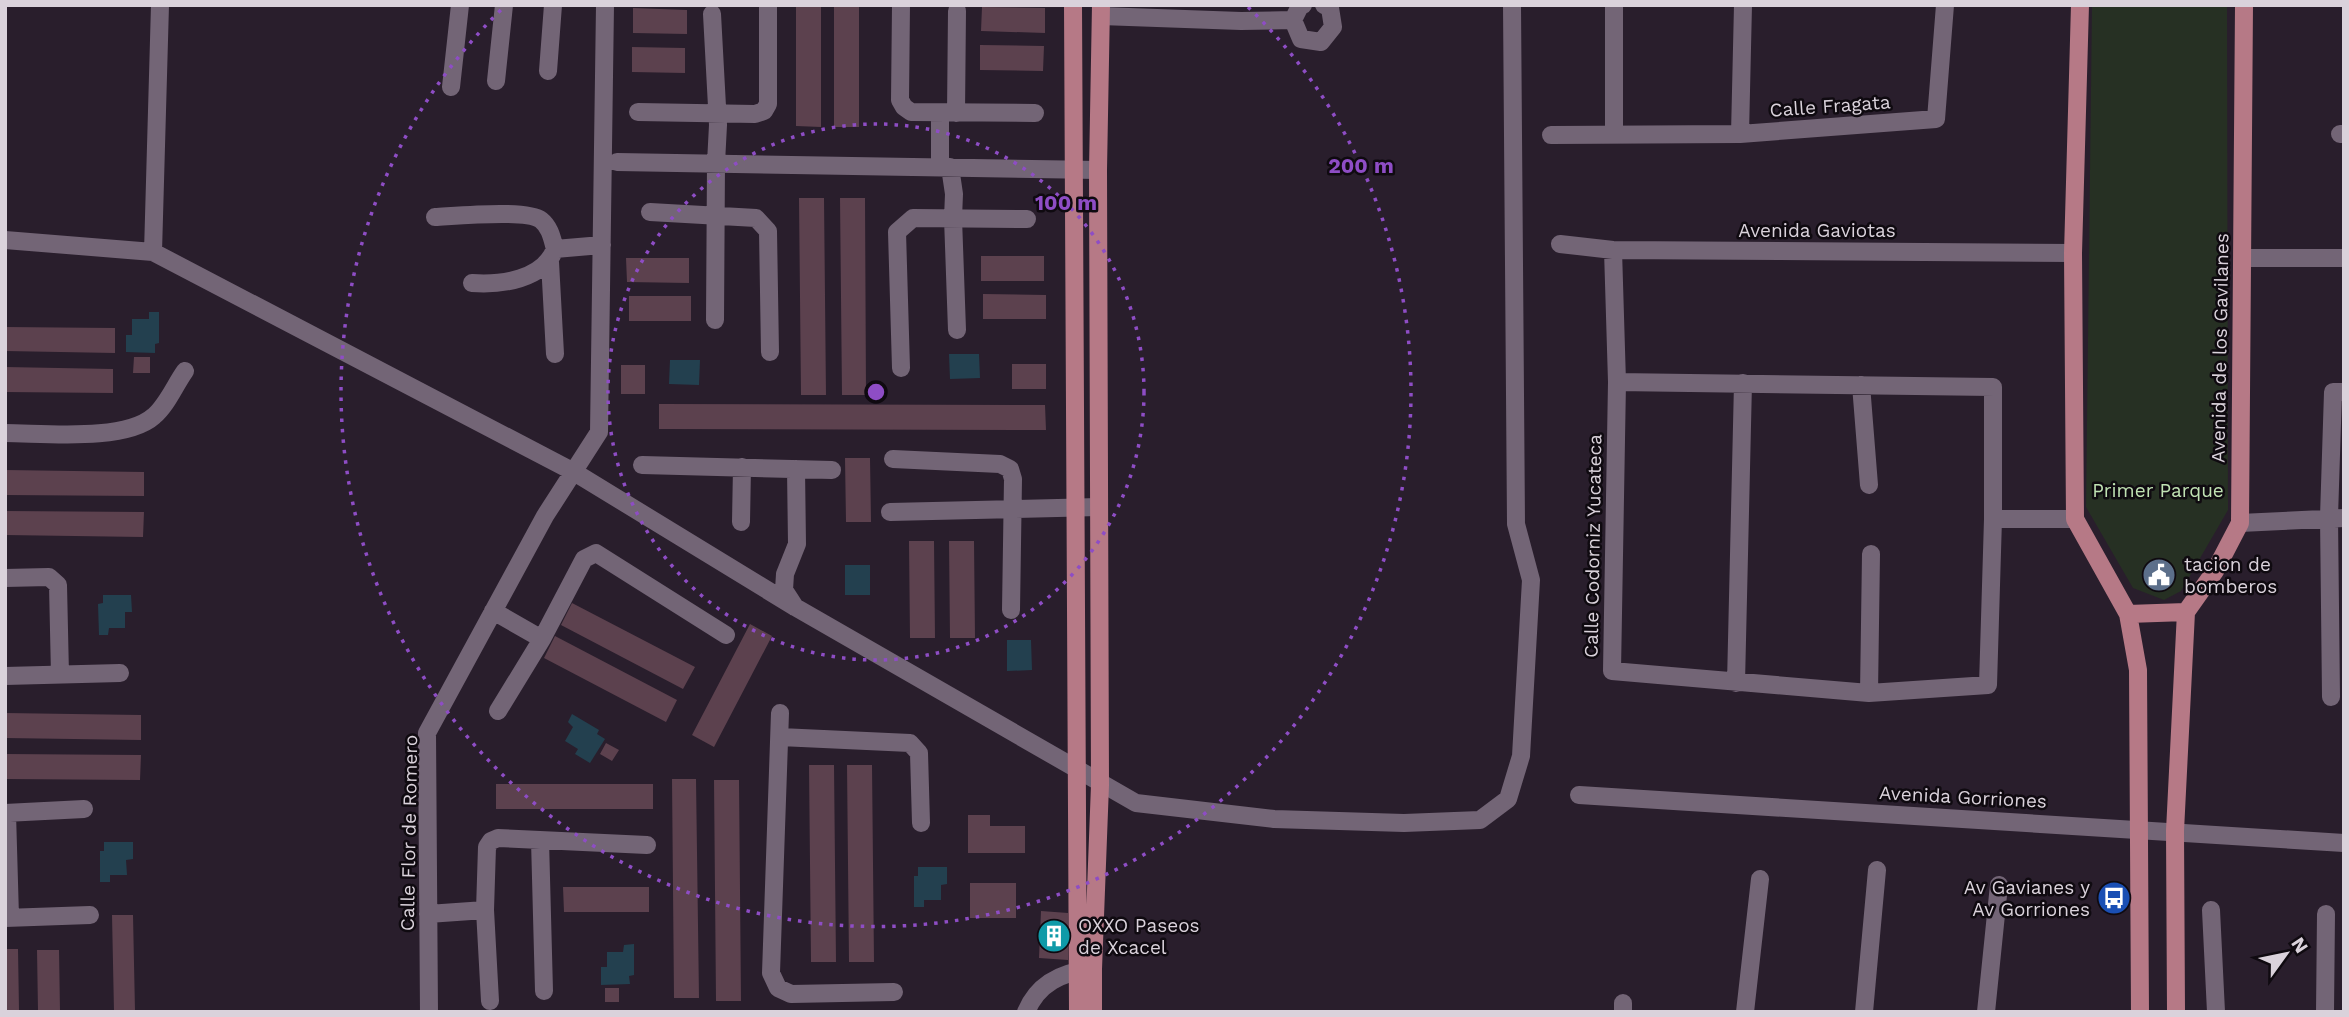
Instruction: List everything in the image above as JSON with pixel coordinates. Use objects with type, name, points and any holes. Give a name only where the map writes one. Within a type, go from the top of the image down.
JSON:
[{"type":"main road","points":[[1073,5],[1077,769],[1086,970],[1094,1012]]},
{"type":"main road","points":[[2080,5],[2073,253],[2075,519],[2128,614],[2138,670],[2140,1012]]},
{"type":"main road","name":"Avenida de los Gavilanes","points":[[2186,612],[2215,571],[2240,523],[2244,5]]},
{"type":"main road","points":[[1078,1012],[1086,970],[1100,785],[1098,170],[1101,10]]},
{"type":"main road","points":[[2128,614],[2186,612],[2175,831],[2176,1012]]},
{"type":"street","points":[[153,252],[160,5]]},
{"type":"street","points":[[450,87],[460,5]]},
{"type":"street","points":[[496,82],[503,5]]},
{"type":"street","points":[[548,71],[553,5]]},
{"type":"street","name":"Calle Flor de Romero","points":[[429,1012],[427,733],[545,516],[599,432],[605,5]]},
{"type":"street","points":[[638,112],[755,114],[764,111],[768,104],[768,5]]},
{"type":"street","points":[[901,5],[900,100],[904,107],[911,112],[1035,113]]},
{"type":"street","points":[[5,240],[153,252],[574,472],[795,607],[1077,769],[1100,785],[1136,803],[1274,819],[1404,823],[1480,820],[1508,799],[1521,756],[1531,580],[1516,524],[1512,5]]},
{"type":"street","points":[[1614,5],[1614,135]]},
{"type":"street","points":[[1740,134],[1743,5]]},
{"type":"street","name":"Calle Fragata","points":[[1551,135],[1740,134],[1936,118],[1944,5]]},
{"type":"street","points":[[1101,10],[1298,13],[1301,39],[1321,42],[1333,27],[1329,6]]},
{"type":"street","points":[[957,11],[945,167],[954,194],[957,330]]},
{"type":"street","points":[[712,15],[718,125],[715,320]]},
{"type":"street","points":[[617,162],[1098,170]]},
{"type":"street","points":[[650,212],[756,218],[768,231],[769,352]]},
{"type":"street","points":[[435,217],[516,214],[538,217],[550,229],[555,354]]},
{"type":"street","points":[[901,368],[897,232],[914,218],[1027,219]]},
{"type":"street","name":"Avenida Gaviotas","points":[[1560,244],[1613,250],[2073,253]]},
{"type":"street","points":[[472,283],[493,284],[522,278],[553,255],[602,245]]},
{"type":"street","name":"Calle Codorniz Yucateca","points":[[1613,250],[1617,382],[1612,671],[1869,693],[1988,685],[1993,519],[1993,387],[1617,382]]},
{"type":"street","points":[[2243,258],[2344,258]]},
{"type":"street","points":[[5,433],[115,433],[138,427],[156,415],[185,371]]},
{"type":"street","points":[[1736,683],[1743,383]]},
{"type":"street","points":[[1861,385],[1869,485]]},
{"type":"street","points":[[2331,697],[2337,643],[2333,392],[2344,392]]},
{"type":"street","points":[[893,459],[1000,464],[1010,469],[1013,479],[1011,610]]},
{"type":"street","points":[[642,465],[832,470]]},
{"type":"street","points":[[741,522],[742,467]]},
{"type":"street","points":[[795,607],[783,590],[785,574],[797,544],[796,469]]},
{"type":"street","points":[[890,512],[1099,507]]},
{"type":"street","points":[[2240,523],[2336,517]]},
{"type":"street","points":[[1993,519],[2075,519]]},
{"type":"street","points":[[498,711],[542,639],[584,559],[596,554],[726,635]]},
{"type":"street","points":[[1869,693],[1871,554]]},
{"type":"street","points":[[5,578],[49,577],[58,585],[60,675]]},
{"type":"street","points":[[494,611],[542,639]]},
{"type":"street","points":[[5,676],[120,673]]},
{"type":"street","points":[[780,713],[771,973],[778,988],[791,995],[894,992]]},
{"type":"street","points":[[780,737],[910,743],[919,753],[921,823]]},
{"type":"street","name":"Avenida Gorriones","points":[[1579,795],[2344,843]]},
{"type":"street","points":[[85,809],[6,813],[8,918],[90,915]]},
{"type":"street","points":[[490,1001],[485,910],[487,847],[491,841],[498,838],[647,845]]},
{"type":"street","points":[[540,840],[544,991]]},
{"type":"street","points":[[1864,1012],[1877,870]]},
{"type":"street","points":[[1745,1012],[1760,879]]},
{"type":"street","points":[[1986,1012],[1999,885]]},
{"type":"street","points":[[428,915],[485,910]]},
{"type":"street","points":[[2211,910],[2216,1012]]},
{"type":"street","points":[[2325,1012],[2326,914]]},
{"type":"street","points":[[1026,1012],[1036,993],[1049,981],[1066,973],[1086,970]]},
{"type":"street","points":[[825,993],[826,1012]]},
{"type":"green space","name":"Primer Parque","points":[[2092,5],[2227,7],[2228,510],[2181,591],[2164,600],[2133,588],[2086,507]]},
{"type":"water","points":[[149,312],[159,312],[159,343],[155,344],[155,353],[126,352],[126,335],[132,335],[132,319],[149,319]]},
{"type":"water","points":[[949,354],[979,354],[980,378],[950,379]]},
{"type":"water","points":[[670,360],[700,360],[699,385],[669,384]]},
{"type":"water","points":[[845,565],[870,565],[870,595],[845,595]]},
{"type":"water","points":[[103,595],[131,595],[132,612],[125,612],[125,628],[109,628],[108,635],[99,635],[98,604],[103,603]]},
{"type":"water","points":[[1007,640],[1031,640],[1032,670],[1007,671]]},
{"type":"water","points":[[572,714],[599,730],[597,734],[605,739],[590,763],[575,754],[578,749],[565,741],[573,727],[568,722]]},
{"type":"water","points":[[104,842],[133,842],[133,859],[126,860],[127,875],[110,875],[110,882],[100,882],[100,851],[104,851]]},
{"type":"water","points":[[918,867],[947,867],[947,884],[941,885],[941,900],[924,900],[924,907],[914,907],[914,876],[918,876]]},
{"type":"water","points":[[634,944],[634,975],[629,976],[630,984],[601,985],[601,967],[607,967],[607,952],[623,952],[624,945]]},
{"type":"building","points":[[796,5],[821,5],[821,127],[796,126]]},
{"type":"building","points":[[834,5],[859,5],[859,127],[834,127]]},
{"type":"building","points":[[982,7],[1045,8],[1045,33],[981,31]]},
{"type":"building","points":[[633,8],[687,10],[687,34],[633,33]]},
{"type":"building","points":[[980,45],[1044,46],[1043,71],[980,70]]},
{"type":"building","points":[[632,47],[685,48],[685,73],[632,72]]},
{"type":"building","points":[[799,198],[824,198],[826,395],[801,395]]},
{"type":"building","points":[[840,198],[865,198],[866,395],[842,395]]},
{"type":"building","points":[[981,256],[1044,256],[1044,281],[981,281]]},
{"type":"building","points":[[626,258],[689,258],[689,283],[627,282]]},
{"type":"building","points":[[983,294],[1046,295],[1046,319],[983,319]]},
{"type":"building","points":[[629,296],[691,296],[691,321],[629,321]]},
{"type":"building","points":[[5,327],[115,328],[115,353],[5,351]]},
{"type":"building","points":[[134,357],[150,357],[150,373],[133,373]]},
{"type":"building","points":[[1012,364],[1046,364],[1046,389],[1012,389]]},
{"type":"building","points":[[621,365],[645,365],[645,394],[621,394]]},
{"type":"building","points":[[5,367],[113,369],[113,393],[5,392]]},
{"type":"building","points":[[659,404],[1045,405],[1046,430],[659,429]]},
{"type":"building","points":[[845,458],[870,458],[871,522],[846,522]]},
{"type":"building","points":[[5,470],[144,472],[144,496],[5,495]]},
{"type":"building","points":[[5,511],[144,512],[143,537],[5,535]]},
{"type":"building","points":[[909,541],[934,541],[935,638],[910,638]]},
{"type":"building","points":[[949,541],[974,541],[975,638],[950,638]]},
{"type":"building","points":[[572,603],[695,667],[683,689],[561,625]]},
{"type":"building","points":[[750,624],[772,636],[714,747],[692,735]]},
{"type":"building","points":[[555,636],[677,700],[666,722],[544,658]]},
{"type":"building","points":[[5,713],[141,715],[141,740],[5,738]]},
{"type":"building","points":[[606,743],[619,750],[612,761],[600,754]]},
{"type":"building","points":[[5,754],[141,755],[140,780],[5,779]]},
{"type":"building","points":[[809,765],[834,765],[836,962],[811,962]]},
{"type":"building","points":[[847,765],[872,765],[874,962],[849,962]]},
{"type":"building","points":[[672,779],[696,779],[699,998],[674,998]]},
{"type":"building","points":[[714,780],[739,780],[741,1001],[716,1001]]},
{"type":"building","points":[[496,784],[653,784],[653,809],[496,809]]},
{"type":"building","points":[[968,815],[990,815],[990,826],[1025,826],[1025,853],[968,853]]},
{"type":"building","points":[[970,883],[1016,883],[1016,918],[970,918]]},
{"type":"building","points":[[563,887],[649,887],[649,912],[564,912]]},
{"type":"building","name":"OXXO Paseos de Xcacel","points":[[1041,911],[1068,913],[1068,960],[1039,958]]},
{"type":"building","points":[[112,915],[133,915],[135,1011],[114,1012]]},
{"type":"building","points":[[5,949],[18,949],[19,1010],[5,1010]]},
{"type":"building","points":[[37,950],[59,950],[60,1011],[38,1011]]},
{"type":"building","points":[[605,988],[619,988],[619,1002],[605,1002]]},
{"type":"place","name":"tacion de bomberos","points":[[2159,575]]},
{"type":"place","name":"Av Gavianes y Av Gorriones","points":[[2114,898]]},
{"type":"place","name":"OXXO Paseos de Xcacel","points":[[1054,936]]}]
